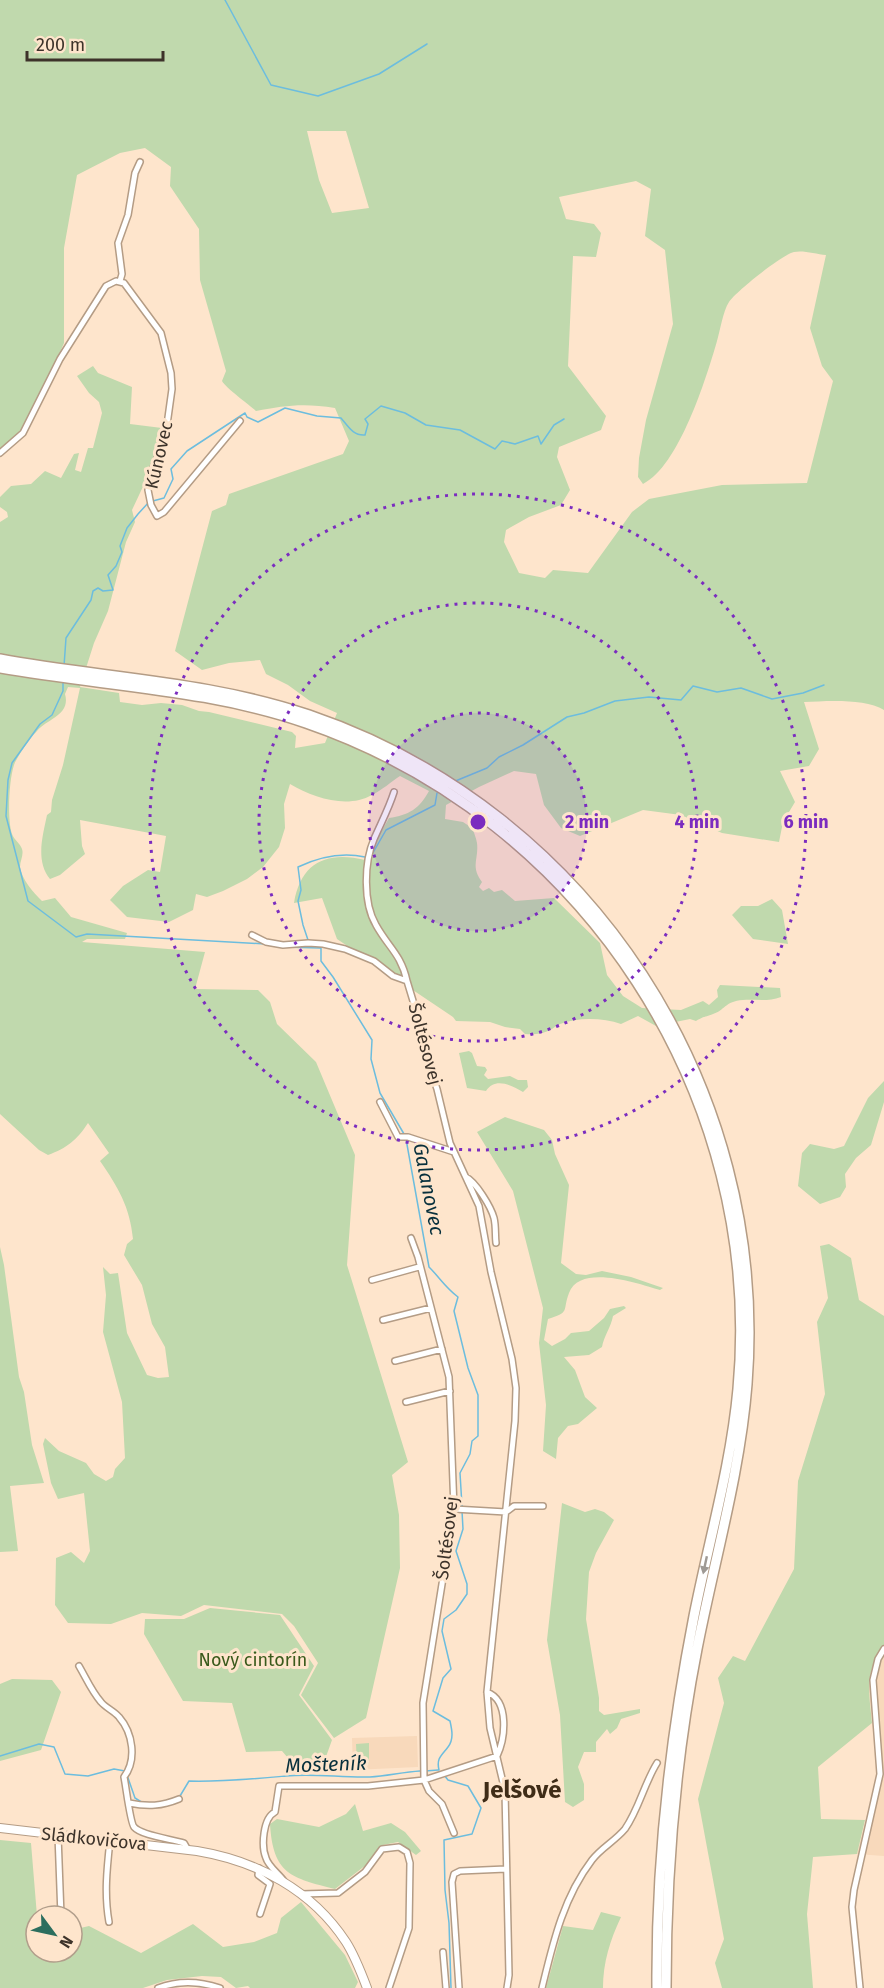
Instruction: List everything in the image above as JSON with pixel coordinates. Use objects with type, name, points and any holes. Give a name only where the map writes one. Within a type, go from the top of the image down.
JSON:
[{"type":"highway","points":[[0,660],[134,683]]},
{"type":"highway","points":[[0,668],[134,683],[205,688],[302,712],[341,732],[399,754],[463,792],[494,814],[539,858],[564,876],[604,921],[675,1038],[710,1107],[739,1214],[747,1272],[749,1329],[747,1387],[739,1446],[697,1644],[679,1760],[668,1878],[666,1988]]},
{"type":"highway","points":[[657,1988],[660,1879],[670,1759],[694,1615],[731,1445],[738,1386],[741,1330],[738,1272],[725,1187],[702,1110],[675,1038]]},
{"type":"main road","name":"Sládkovičova","points":[[0,1828],[188,1850],[225,1856],[259,1868],[302,1894],[326,1918],[346,1942],[367,1988]]},
{"type":"street","points":[[0,453],[23,434],[60,359],[106,286],[120,281],[122,274],[118,243],[128,215],[135,173],[140,162]]},
{"type":"street","name":"Kúnovec","points":[[120,281],[128,287],[161,333],[171,373],[165,439],[151,473],[148,490],[151,505],[158,516],[164,512],[240,421]]},
{"type":"street","points":[[394,792],[373,841],[366,886],[367,900],[375,923],[402,962],[407,981]]},
{"type":"street","points":[[252,935],[266,942],[283,945],[323,944],[345,950],[374,961],[393,976],[407,981]]},
{"type":"street","name":"Šoltésovej","points":[[407,981],[450,1143],[479,1206],[491,1272],[512,1359],[516,1388],[515,1421],[488,1692],[489,1722],[504,1791],[509,1975],[507,1988]]},
{"type":"street","points":[[380,1102],[399,1137],[406,1137],[454,1152]]},
{"type":"street","name":"Šoltésovej","points":[[465,1176],[477,1187],[494,1216],[496,1244]]},
{"type":"street","name":"Šoltésovej","points":[[411,1238],[449,1377],[454,1509],[423,1702],[423,1780]]},
{"type":"street","points":[[372,1280],[419,1267]]},
{"type":"street","points":[[383,1320],[431,1308]]},
{"type":"street","points":[[395,1361],[442,1349]]},
{"type":"street","points":[[406,1402],[450,1391]]},
{"type":"street","name":"Šoltésovej","points":[[454,1509],[506,1512],[514,1506],[543,1506]]},
{"type":"street","points":[[860,1988],[852,1907],[880,1774],[873,1680],[878,1659],[884,1649]]},
{"type":"street","name":"Sládkovičova","points":[[79,1666],[101,1702],[117,1715],[126,1727],[131,1740],[131,1764],[124,1777],[130,1820],[134,1827],[142,1832],[183,1843],[188,1850]]},
{"type":"street","points":[[284,1882],[266,1859],[264,1839],[266,1823],[270,1814],[275,1812],[279,1786],[368,1786],[423,1780],[497,1756],[503,1739],[502,1711],[497,1698],[488,1692]]},
{"type":"street","points":[[542,1988],[555,1935],[570,1894],[590,1862],[625,1828],[657,1763]]},
{"type":"street","points":[[423,1780],[429,1791],[442,1804],[454,1833]]},
{"type":"street","points":[[129,1803],[155,1806],[165,1805],[179,1799]]},
{"type":"street","points":[[58,1835],[61,1904]]},
{"type":"street","points":[[109,1922],[105,1890],[110,1840]]},
{"type":"street","points":[[302,1894],[338,1893],[365,1872],[382,1849],[399,1847],[407,1852],[410,1863],[409,1928],[389,1988]]},
{"type":"street","points":[[259,1868],[258,1875],[270,1884],[260,1914]]},
{"type":"street","points":[[459,1988],[452,1882],[454,1874],[460,1871],[506,1869]]},
{"type":"street","points":[[443,1952],[446,1988]]},
{"type":"street","points":[[158,1988],[188,1982],[206,1983],[220,1988]]},
{"type":"shaded area","points":[[884,1645],[884,1856],[857,1854],[878,1772],[868,1684],[874,1659]]},
{"type":"shaded area","points":[[417,1736],[418,1767],[353,1770],[352,1738]]},
{"type":"green space","points":[[0,0],[884,0],[884,710],[856,702],[804,702],[819,749],[809,766],[780,771],[795,802],[783,822],[779,842],[722,833],[681,815],[643,810],[580,836],[561,828],[544,805],[536,774],[514,771],[446,805],[445,819],[463,822],[472,828],[477,843],[476,871],[482,882],[479,887],[483,891],[489,888],[494,892],[502,890],[515,901],[554,898],[600,943],[607,975],[623,996],[642,1008],[681,1010],[703,1001],[709,1005],[718,997],[717,990],[720,985],[780,988],[781,997],[737,1001],[728,1004],[717,1013],[696,1021],[690,1019],[656,1026],[638,1016],[621,1024],[607,1020],[583,1019],[560,1024],[542,1033],[525,1034],[520,1029],[490,1022],[456,1021],[337,939],[322,898],[294,903],[303,878],[310,869],[318,863],[339,857],[365,860],[389,818],[413,810],[429,791],[400,776],[372,795],[352,801],[341,801],[309,794],[290,784],[284,804],[285,828],[279,847],[263,867],[247,879],[223,891],[207,897],[196,894],[193,910],[169,922],[127,917],[110,900],[123,886],[148,870],[160,872],[166,836],[80,820],[82,846],[85,854],[60,875],[50,879],[45,872],[41,848],[47,815],[51,812],[80,688],[68,687],[65,694],[65,707],[34,734],[14,765],[9,800],[10,827],[22,849],[21,872],[35,894],[42,901],[55,898],[71,917],[127,933],[125,939],[87,939],[82,942],[205,952],[195,989],[258,990],[270,1002],[277,1024],[316,1062],[355,1155],[347,1265],[408,1462],[392,1475],[399,1515],[400,1568],[366,1718],[334,1738],[301,1695],[318,1663],[294,1626],[282,1614],[204,1605],[181,1616],[142,1613],[111,1624],[68,1623],[55,1605],[56,1558],[71,1552],[84,1563],[90,1551],[84,1493],[58,1499],[51,1483],[43,1444],[45,1438],[59,1451],[86,1463],[94,1474],[106,1481],[113,1477],[115,1469],[125,1458],[122,1402],[103,1332],[106,1295],[103,1267],[110,1274],[118,1273],[127,1333],[147,1375],[158,1378],[169,1377],[165,1347],[152,1324],[142,1285],[124,1255],[127,1244],[133,1239],[129,1217],[122,1198],[100,1161],[109,1153],[88,1123],[71,1143],[48,1155],[39,1150],[0,1114],[0,522],[8,517],[7,512],[0,507],[0,497],[11,486],[31,484],[45,471],[61,478],[74,454],[79,453],[75,470],[81,472],[88,448],[93,448],[102,413],[99,402],[89,393],[77,376],[93,366],[98,373],[132,387],[130,424],[170,429],[132,510],[135,522],[126,542],[108,611],[94,643],[80,687],[119,693],[120,702],[142,705],[161,703],[182,705],[292,732],[296,736],[295,748],[325,743],[337,713],[310,701],[288,685],[266,674],[260,660],[229,663],[202,670],[175,651],[212,511],[226,505],[229,494],[343,454],[349,441],[335,408],[296,405],[256,411],[224,384],[222,381],[226,371],[200,280],[199,229],[170,186],[171,167],[145,148],[120,153],[77,175],[64,248],[64,343],[39,400],[22,429],[15,439],[0,450]],"holes":[[[307,131],[346,131],[369,208],[332,213],[319,180]],[[636,181],[651,189],[645,236],[665,250],[673,324],[646,420],[638,477],[643,484],[656,474],[679,441],[698,398],[729,302],[770,266],[788,254],[801,251],[826,255],[810,328],[822,366],[833,381],[807,483],[722,485],[649,499],[632,512],[588,573],[553,570],[545,578],[519,573],[504,542],[506,530],[529,517],[561,505],[570,490],[557,457],[559,447],[601,430],[606,416],[568,366],[573,256],[596,257],[601,233],[594,224],[566,219],[559,197]]]},
{"type":"green space","points":[[772,899],[782,910],[788,944],[753,939],[732,915],[741,906],[758,906]]},
{"type":"green space","points":[[469,1051],[477,1066],[485,1067],[487,1070],[484,1075],[488,1079],[510,1076],[518,1080],[527,1080],[528,1087],[523,1092],[498,1083],[486,1091],[467,1088],[459,1053]]},
{"type":"green space","points":[[884,1081],[884,1102],[871,1145],[856,1158],[845,1174],[846,1187],[840,1197],[820,1204],[798,1186],[802,1153],[810,1144],[834,1149],[844,1146],[868,1098]]},
{"type":"green space","points":[[505,1117],[544,1130],[552,1140],[555,1154],[569,1185],[561,1263],[576,1274],[586,1275],[602,1271],[631,1277],[663,1288],[660,1290],[611,1278],[585,1279],[575,1284],[569,1293],[563,1312],[548,1319],[544,1340],[552,1346],[571,1333],[589,1331],[604,1318],[610,1309],[624,1306],[626,1308],[613,1316],[602,1347],[589,1355],[564,1357],[575,1370],[585,1397],[597,1408],[578,1424],[568,1426],[558,1438],[556,1459],[543,1451],[546,1405],[539,1343],[543,1308],[513,1191],[477,1132]]},
{"type":"green space","points":[[829,1244],[851,1258],[859,1300],[884,1316],[884,1645],[873,1664],[869,1682],[872,1723],[818,1767],[821,1819],[865,1820],[857,1854],[813,1857],[807,1914],[813,1988],[722,1988],[715,1963],[724,1939],[698,1799],[724,1703],[718,1678],[733,1656],[745,1661],[794,1569],[798,1481],[825,1394],[817,1322],[828,1298],[820,1246]]},
{"type":"green space","points":[[0,1247],[19,1377],[24,1392],[32,1445],[44,1483],[10,1486],[18,1551],[0,1552]]},
{"type":"green space","points":[[562,1503],[585,1512],[595,1509],[604,1512],[614,1520],[596,1553],[589,1572],[586,1619],[599,1698],[599,1711],[604,1715],[640,1709],[640,1713],[621,1719],[617,1728],[610,1734],[607,1729],[596,1742],[596,1752],[584,1752],[578,1767],[584,1784],[584,1800],[573,1807],[565,1802],[560,1715],[547,1640]]},
{"type":"green space","name":"Nový cintorín","points":[[210,1608],[280,1615],[314,1666],[299,1695],[332,1740],[323,1765],[294,1765],[282,1751],[246,1752],[232,1703],[183,1701],[144,1634],[145,1619],[184,1619]]},
{"type":"green space","points":[[12,1679],[52,1680],[61,1692],[41,1750],[0,1761],[0,1684]]},
{"type":"green space","points":[[369,1743],[369,1764],[357,1765],[356,1744]]},
{"type":"green space","points":[[355,1804],[363,1831],[391,1823],[405,1832],[421,1851],[416,1855],[398,1842],[383,1845],[366,1865],[335,1889],[296,1877],[280,1864],[275,1854],[270,1824],[277,1819],[319,1827],[346,1814]]},
{"type":"green space","points":[[0,1840],[31,1843],[36,1904],[24,1904],[24,1964],[84,1964],[84,1927],[89,1926],[141,1953],[193,1924],[223,1947],[254,1942],[277,1933],[281,1918],[301,1902],[345,1955],[358,1982],[355,1988],[250,1988],[248,1986],[236,1988],[221,1977],[202,1976],[167,1980],[143,1988],[0,1988]]},
{"type":"green space","points":[[601,1912],[621,1917],[608,1952],[603,1988],[546,1988],[563,1926],[593,1930]]},
{"type":"waterway","points":[[225,0],[271,85],[318,96],[379,74],[427,44]]},
{"type":"waterway","points":[[64,666],[66,638],[91,600],[93,591],[98,588],[103,591],[113,590],[108,575],[116,566],[122,552],[120,546],[127,528],[149,502],[164,498],[173,479],[171,469],[187,451],[245,413],[247,417],[258,422],[285,408],[317,416],[341,418],[354,432],[365,435],[368,424],[365,419],[381,406],[405,413],[426,425],[460,430],[495,449],[502,441],[515,444],[538,436],[541,444],[554,425],[564,419]]},
{"type":"waterway","points":[[63,683],[63,691],[52,715],[40,724],[12,763],[8,780],[6,816],[28,901],[76,937],[87,934],[266,944]]},
{"type":"waterway","name":"Galanovec","points":[[453,782],[487,768],[499,757],[523,745],[567,717],[615,701],[649,697],[681,700],[693,686],[717,692],[741,688],[772,699],[803,693],[824,685]]},
{"type":"waterway","name":"Galanovec","points":[[370,858],[386,830],[435,805],[437,793]]},
{"type":"waterway","name":"Galanovec","points":[[308,940],[298,901],[301,890],[298,867],[331,856],[365,857]]},
{"type":"waterway","name":"Galanovec","points":[[317,946],[321,948],[321,961],[372,1040],[371,1059],[380,1093],[404,1134]]},
{"type":"waterway","points":[[283,947],[320,948]]},
{"type":"waterway","name":"Galanovec","points":[[406,1139],[429,1267],[458,1297],[454,1311],[468,1368],[478,1395],[478,1436],[472,1441],[470,1454],[460,1473],[462,1506]]},
{"type":"waterway","name":"Galanovec","points":[[439,1770],[439,1760],[450,1744],[452,1734],[450,1721],[433,1711],[443,1678],[451,1669],[442,1631],[444,1619],[456,1610],[467,1594],[467,1584],[456,1551],[463,1529],[462,1511]]},
{"type":"waterway","name":"Mošteník","points":[[0,1756],[39,1744],[54,1747],[65,1774],[88,1776],[114,1769],[125,1771]]},
{"type":"waterway","name":"Mošteník","points":[[425,1771],[438,1770]]},
{"type":"waterway","name":"Mošteník","points":[[180,1796],[189,1781],[225,1781],[296,1775],[370,1777],[420,1771]]},
{"type":"waterway","name":"Mošteník","points":[[127,1775],[135,1798],[143,1803]]},
{"type":"waterway","name":"Mošteník","points":[[444,1775],[448,1780],[468,1786],[481,1808],[472,1834],[444,1840],[451,1988]]},
{"type":"district","name":"Jelšové","points":[[522,1790]]}]
